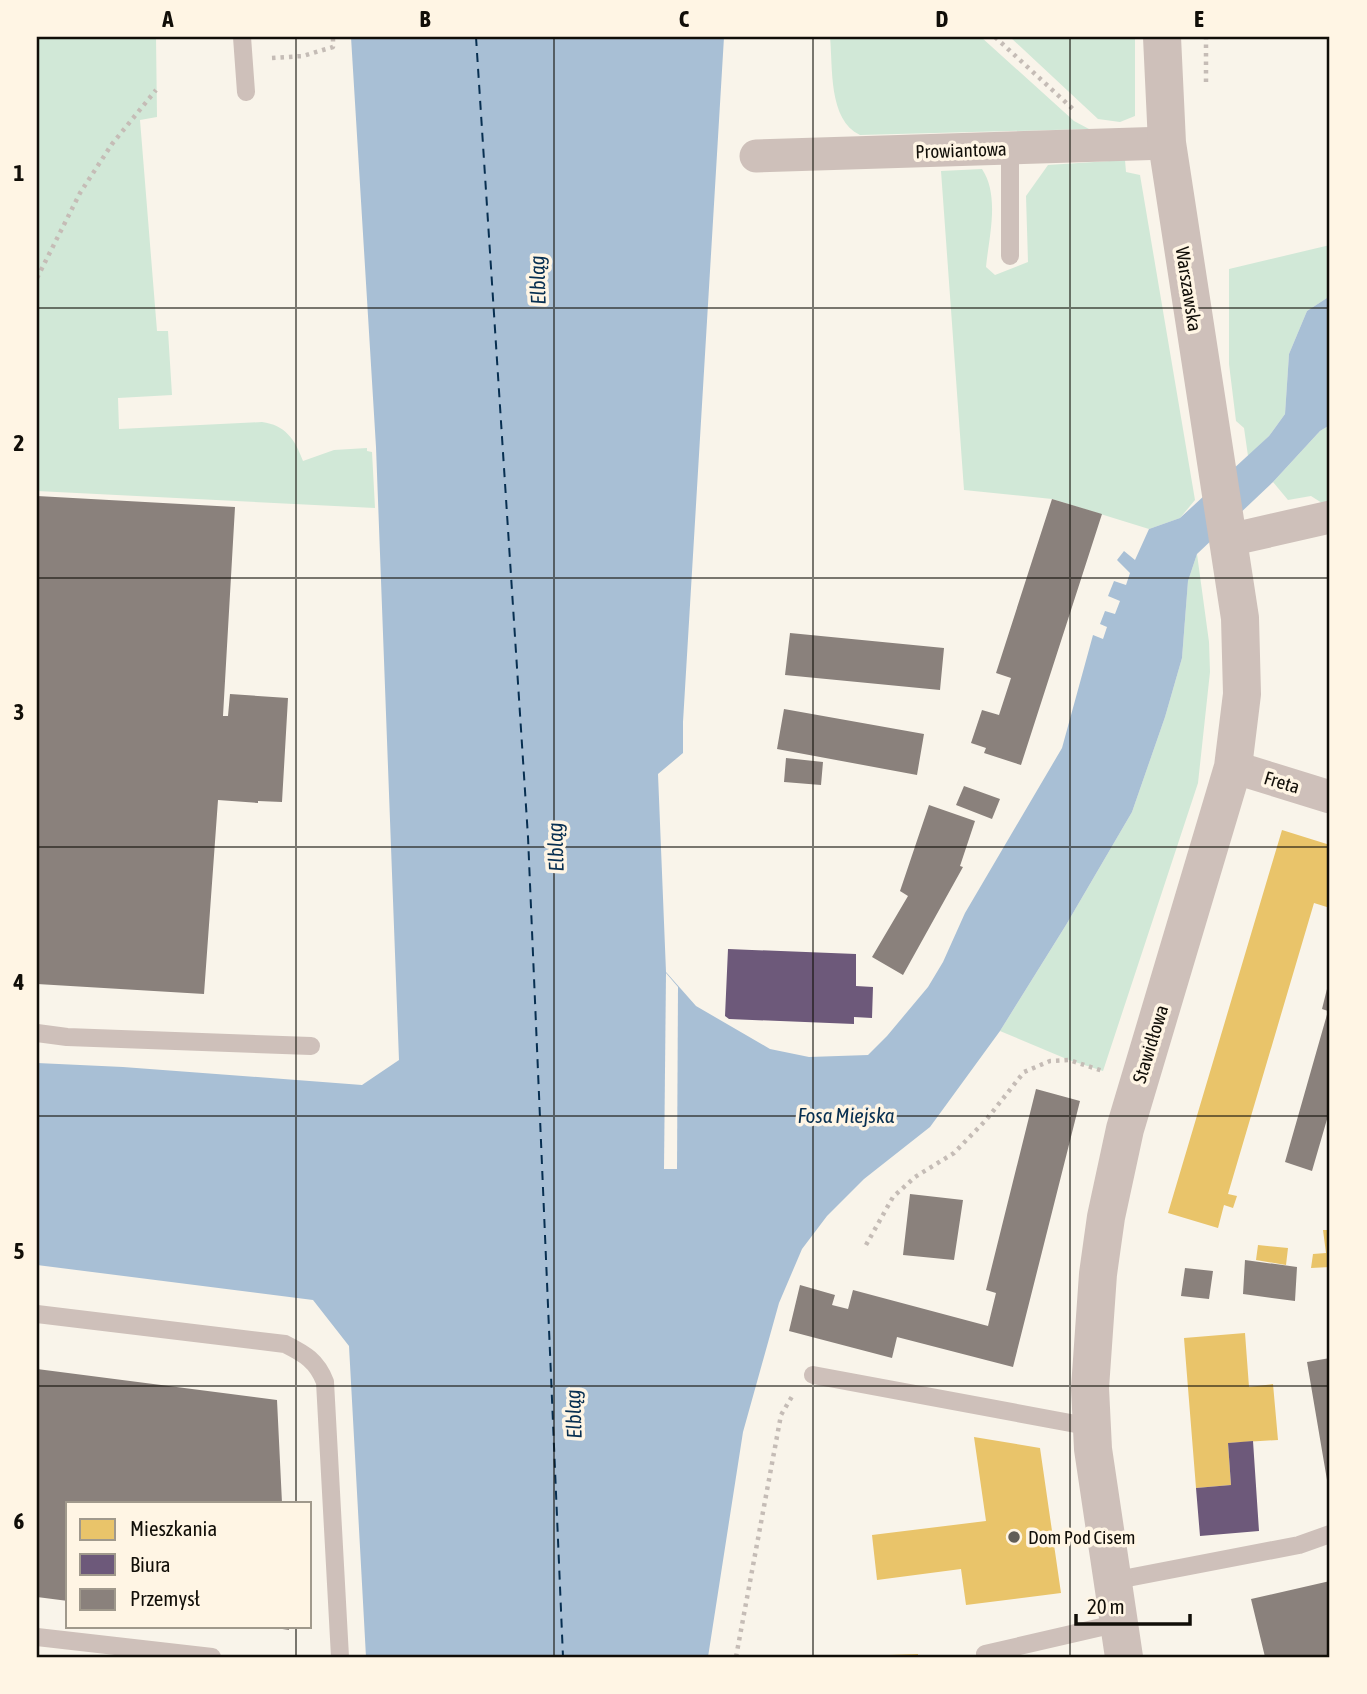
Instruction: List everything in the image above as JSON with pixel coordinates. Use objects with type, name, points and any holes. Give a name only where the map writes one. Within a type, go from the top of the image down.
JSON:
[{"type":"street","name":"Warszawska","points":[[1162,37],[1163,103],[1167,143],[1229,540]]},
{"type":"street","name":"Prowiantowa","points":[[756,156],[1167,143]]},
{"type":"street","points":[[1229,540],[1330,517]]},
{"type":"street","name":"Stawidłowa","points":[[1121,1640],[1100,1504],[1092,1427],[1090,1388],[1100,1263],[1106,1217],[1122,1142],[1233,767],[1242,694],[1240,618],[1229,540]]},
{"type":"street","name":"Freta","points":[[1233,767],[1330,797]]},
{"type":"lane","points":[[242,37],[246,92]]},
{"type":"lane","points":[[1010,148],[1010,256]]},
{"type":"lane","points":[[37,1034],[310,1046]]},
{"type":"lane","points":[[37,1314],[285,1344],[303,1353],[320,1367],[326,1382],[340,1657]]},
{"type":"lane","points":[[813,1375],[1092,1427]]},
{"type":"lane","points":[[1112,1581],[1299,1545],[1330,1534]]},
{"type":"lane","points":[[37,1637],[212,1657]]},
{"type":"lane","points":[[985,1654],[1121,1640]]},
{"type":"path","points":[[244,61],[303,56],[333,47],[333,37]]},
{"type":"path","points":[[995,37],[1083,118]]},
{"type":"path","points":[[37,278],[80,193],[112,144],[156,90]]},
{"type":"path","points":[[866,1245],[893,1197],[915,1177],[954,1153],[1024,1072],[1051,1061],[1069,1060],[1139,1082]]},
{"type":"path","points":[[736,1657],[781,1415],[794,1392],[813,1375]]},
{"type":"green space","points":[[37,37],[156,37],[157,117],[140,120],[157,331],[168,331],[172,395],[118,398],[119,429],[262,422],[277,426],[288,434],[303,461],[334,450],[367,448],[367,451],[372,452],[375,508],[37,491]]},
{"type":"green space","points":[[830,37],[981,37],[1074,121],[1089,129],[860,135],[842,118],[837,105],[832,77]]},
{"type":"green space","points":[[1010,37],[1135,37],[1135,116],[1120,122],[1098,119]]},
{"type":"green space","points":[[1125,160],[1126,172],[1140,175],[1195,500],[1180,518],[1149,529],[1052,499],[964,490],[941,171],[982,169],[991,191],[992,204],[986,267],[995,275],[1028,262],[1026,196],[1048,165]]},
{"type":"green space","points":[[1330,245],[1330,296],[1307,311],[1289,354],[1285,414],[1269,436],[1248,456],[1244,428],[1236,421],[1229,364],[1229,269]]},
{"type":"green space","points":[[1330,425],[1330,502],[1322,503],[1311,496],[1288,500],[1273,482],[1320,431]]},
{"type":"green space","points":[[1197,554],[1209,642],[1210,672],[1198,783],[1103,1071],[1000,1031],[1132,812],[1182,658],[1188,581]]},
{"type":"water","points":[[351,37],[724,37],[683,753],[658,774],[666,972],[696,1006],[770,1049],[809,1057],[868,1055],[928,987],[943,962],[965,913],[1062,748],[1093,635],[1103,639],[1107,627],[1100,624],[1105,611],[1115,614],[1120,601],[1108,596],[1114,581],[1126,585],[1130,573],[1117,560],[1124,551],[1135,560],[1149,529],[1180,518],[1269,436],[1285,414],[1289,354],[1307,311],[1330,296],[1330,425],[1320,431],[1273,482],[1197,554],[1188,581],[1182,658],[1132,812],[1000,1031],[930,1127],[864,1179],[827,1216],[802,1249],[779,1303],[743,1432],[708,1657],[366,1657],[349,1346],[313,1300],[37,1265],[37,1063],[362,1085],[399,1060],[376,447]]},
{"type":"pier","points":[[666,973],[678,987],[677,1169],[664,1169]]},
{"type":"building: Mieszkania","points":[[1282,830],[1330,845],[1330,908],[1314,903],[1228,1194],[1237,1196],[1233,1208],[1224,1205],[1218,1228],[1168,1213]]},
{"type":"building: Mieszkania","points":[[1323,1230],[1330,1230],[1330,1267],[1311,1268],[1313,1254],[1326,1253]]},
{"type":"building: Mieszkania","points":[[1258,1245],[1288,1248],[1286,1265],[1256,1260]]},
{"type":"building: Mieszkania","points":[[1245,1333],[1249,1387],[1273,1384],[1278,1440],[1228,1443],[1231,1485],[1196,1488],[1184,1338]]},
{"type":"building: Mieszkania","points":[[974,1437],[1040,1448],[1061,1593],[966,1605],[961,1569],[877,1580],[872,1535],[986,1521]]},
{"type":"building: Mieszkania","points":[[918,1654],[918,1657],[889,1657],[889,1655]]},
{"type":"building: Biura","points":[[728,949],[856,954],[856,986],[873,987],[872,1018],[854,1017],[854,1024],[729,1019],[725,1016]]},
{"type":"building: Biura","points":[[1253,1441],[1259,1531],[1200,1536],[1196,1488],[1231,1485],[1228,1443]]},
{"type":"building: Przemysł","points":[[37,496],[235,507],[223,716],[228,716],[230,694],[288,698],[282,802],[218,800],[204,994],[37,984]]},
{"type":"building: Przemysł","points":[[1052,499],[1102,514],[1021,765],[984,753],[986,748],[971,743],[982,710],[999,715],[1011,678],[996,673]]},
{"type":"building: Przemysł","points":[[790,633],[944,648],[940,690],[785,675]]},
{"type":"building: Przemysł","points":[[784,709],[924,734],[917,775],[777,749]]},
{"type":"building: Przemysł","points":[[786,758],[823,762],[821,785],[784,782]]},
{"type":"building: Przemysł","points":[[964,786],[1000,799],[992,819],[956,805]]},
{"type":"building: Przemysł","points":[[929,805],[975,821],[960,866],[963,867],[903,975],[872,957],[908,896],[900,891]]},
{"type":"building: Przemysł","points":[[1329,981],[1330,1109],[1312,1171],[1285,1162],[1328,1011],[1322,1009]]},
{"type":"building: Przemysł","points":[[1036,1089],[1080,1101],[1013,1367],[897,1337],[892,1358],[789,1331],[800,1285],[835,1295],[832,1305],[848,1309],[853,1290],[988,1326],[996,1293],[986,1290]]},
{"type":"building: Przemysł","points":[[910,1194],[963,1200],[954,1260],[903,1255]]},
{"type":"building: Przemysł","points":[[1245,1260],[1297,1267],[1295,1301],[1243,1294]]},
{"type":"building: Przemysł","points":[[1185,1268],[1213,1271],[1209,1299],[1181,1296]]},
{"type":"building: Przemysł","points":[[1330,1358],[1330,1479],[1327,1480],[1307,1362]]},
{"type":"building: Przemysł","points":[[37,1369],[277,1400],[282,1502],[66,1502],[66,1601],[37,1597]]},
{"type":"building: Przemysł","points":[[1330,1581],[1330,1657],[1265,1657],[1251,1599]]},
{"type":"ferry route","points":[[476,37],[528,837],[563,1657]]},
{"type":"place","name":"Dom Pod Cisem","points":[[1014,1537]]},
{"type":"water label","name":"Elbląg","points":[[538,280]]},
{"type":"water label","name":"Elbląg","points":[[556,847]]},
{"type":"water label","name":"Fosa Miejska","points":[[846,1116]]},
{"type":"water label","name":"Elbląg","points":[[574,1414]]}]
